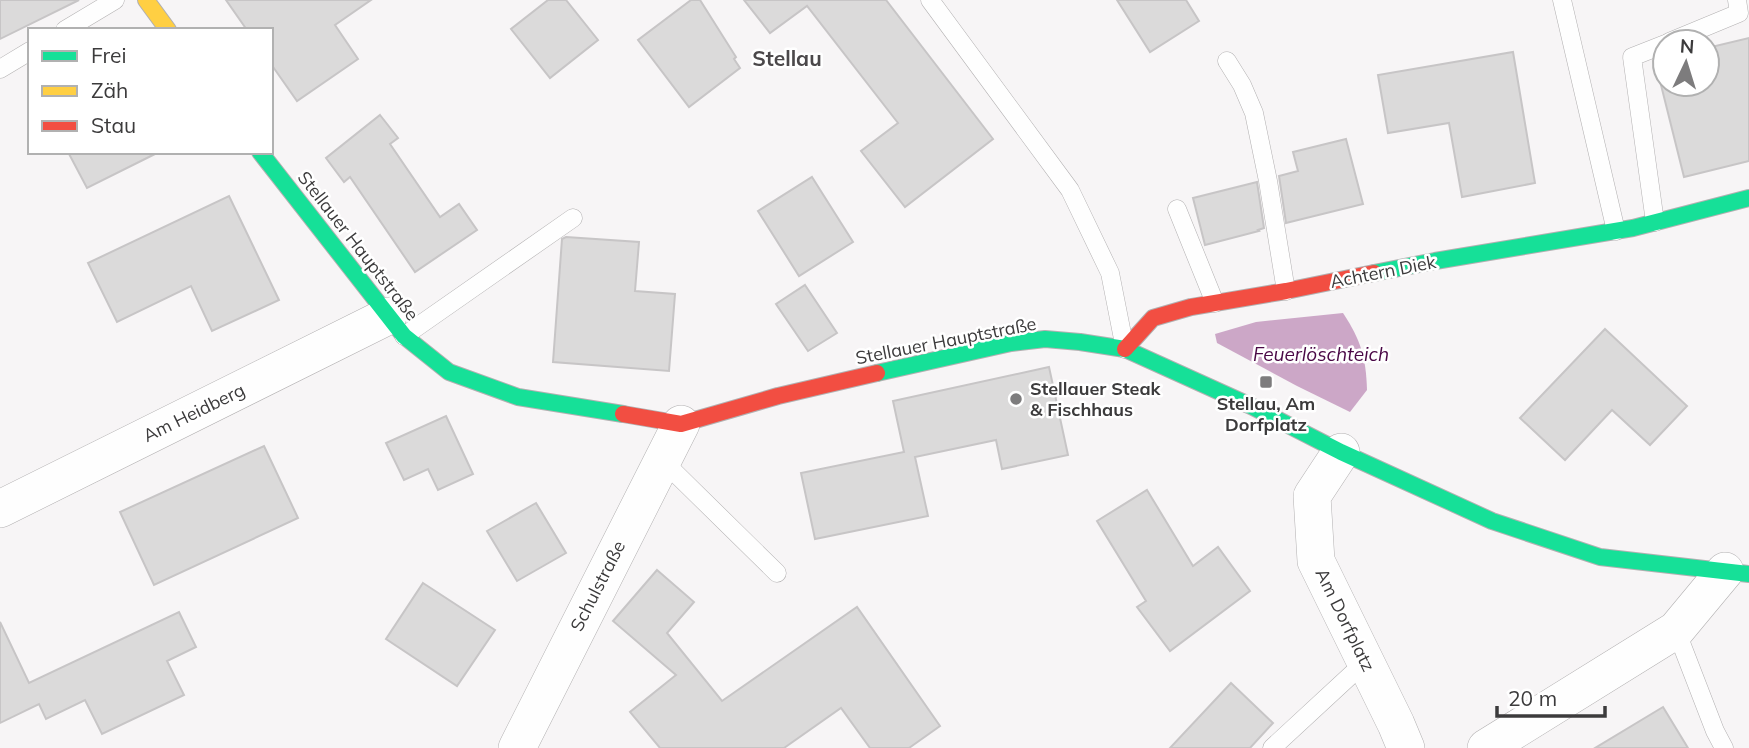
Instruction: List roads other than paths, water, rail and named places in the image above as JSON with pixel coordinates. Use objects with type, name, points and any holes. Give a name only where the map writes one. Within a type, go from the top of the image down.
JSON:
[{"type":"street","points":[[153,2],[167,28]]},
{"type":"street","name":"Stellauer Hauptstraße","points":[[262,154],[396,326],[449,372],[518,397],[681,424],[778,396],[1011,343],[1045,339],[1125,348],[1492,521],[1601,557],[1737,573]]},
{"type":"street","name":"Achtern Diek","points":[[1125,348],[1153,318],[1191,307],[1435,261],[1616,231],[1749,198]]},
{"type":"street","name":"Am Heidberg","points":[[0,509],[396,326]]},
{"type":"street","name":"Schulstraße","points":[[517,748],[681,424]]},
{"type":"street","name":"Am Dorfplatz","points":[[1341,452],[1312,496],[1316,561],[1406,748]]},
{"type":"street","points":[[1486,748],[1676,630],[1737,573]]},
{"type":"lane","points":[[68,28],[115,0]]},
{"type":"lane","points":[[930,0],[1070,190],[1110,273],[1125,348]]},
{"type":"lane","points":[[1562,0],[1616,231]]},
{"type":"lane","points":[[1703,28],[1739,13],[1737,0]]},
{"type":"lane","points":[[1651,49],[1632,57],[1655,222]]},
{"type":"lane","points":[[0,69],[28,52]]},
{"type":"lane","points":[[1227,61],[1242,85],[1254,113],[1286,290]]},
{"type":"lane","points":[[1177,209],[1214,303]]},
{"type":"lane","points":[[396,326],[573,218]]},
{"type":"lane","points":[[663,460],[777,573]]},
{"type":"lane","points":[[1676,630],[1724,748]]},
{"type":"lane","points":[[1272,748],[1365,662]]},
{"type":"water","name":"Feuerlöschteich","points":[[1343,313],[1354,332],[1364,359],[1367,390],[1350,412],[1217,343],[1215,334],[1256,322]]},
{"type":"place","name":"Stellau, Am Dorfplatz","points":[[1266,382]]},
{"type":"place","name":"Stellauer Steak & Fischhaus","points":[[1016,399]]},
{"type":"district","name":"Stellau","points":[[787,59]]}]
